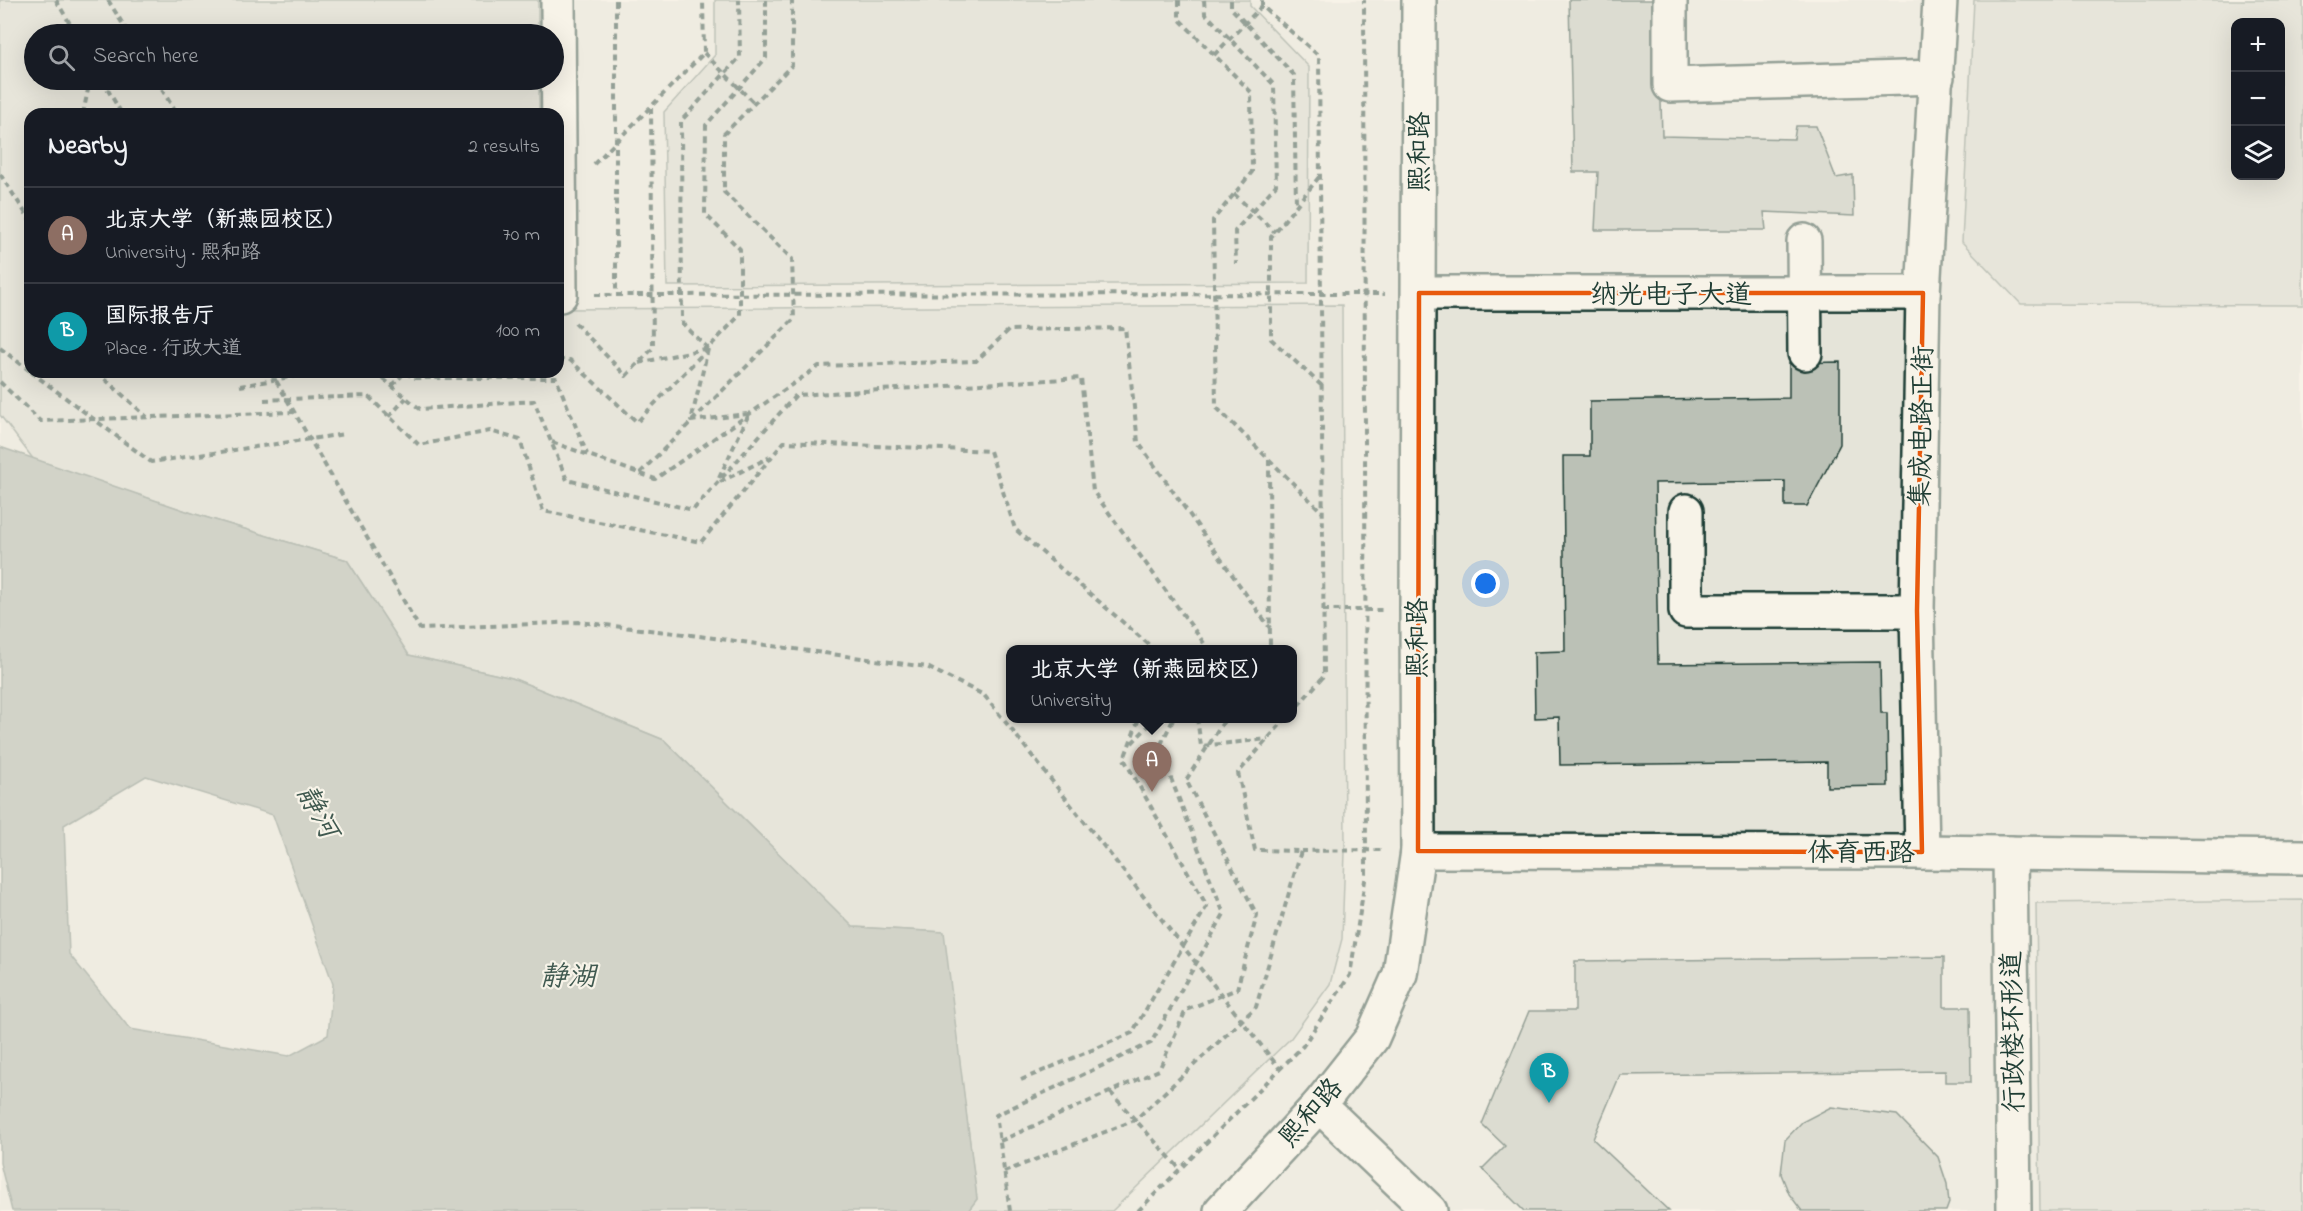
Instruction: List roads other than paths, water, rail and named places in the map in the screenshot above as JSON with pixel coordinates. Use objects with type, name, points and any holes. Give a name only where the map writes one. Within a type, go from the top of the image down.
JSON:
[{"type":"street","points":[[558,0],[558,24]]},
{"type":"street","name":"熙和路","points":[[1221,1211],[1318,1105],[1372,1038],[1400,974],[1418,850],[1419,0]]},
{"type":"street","points":[[1670,0],[1670,85],[1937,77]]},
{"type":"street","name":"集成电路正街","points":[[1922,852],[1917,611],[1923,293],[1940,0]]},
{"type":"street","points":[[559,90],[559,108]]},
{"type":"street","points":[[1804,241],[1805,353]]},
{"type":"street","name":"纳光电子大道","points":[[1419,293],[1923,293]]},
{"type":"street","points":[[1686,511],[1686,611],[1917,611]]},
{"type":"street","name":"体育西路","points":[[1418,850],[1922,852],[2303,857]]},
{"type":"street","name":"行政楼环形道","points":[[2010,854],[2014,1211]]},
{"type":"street","points":[[1318,1105],[1430,1211]]},
{"type":"water","name":"静湖","points":[[0,447],[195,514],[347,560],[409,655],[512,678],[664,740],[853,927],[944,932],[977,1199],[968,1211],[12,1211],[0,1163]],"holes":[[[146,776],[273,815],[333,984],[328,1035],[289,1056],[130,1029],[69,954],[64,825]]]},
{"type":"place","name":"北京大学（新燕园校区）","points":[[1152,792]]},
{"type":"place","name":"国际报告厅","points":[[1549,1103]]},
{"type":"water label","name":"静河","points":[[319,811]]}]
